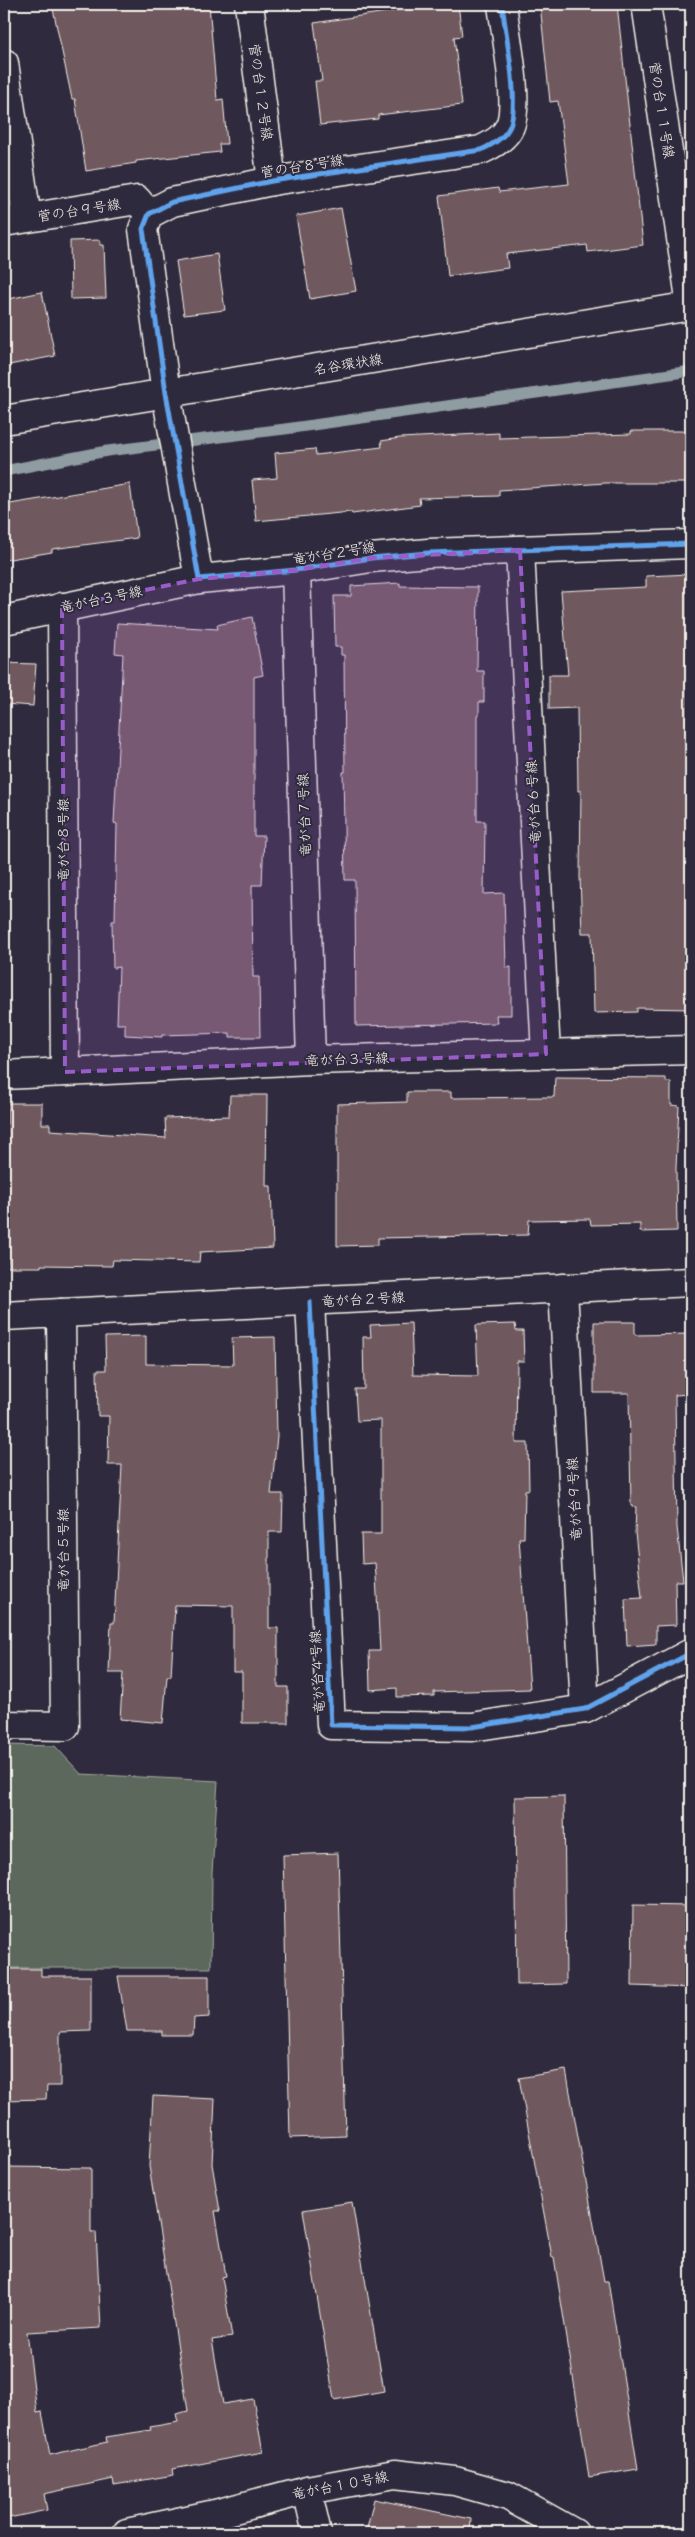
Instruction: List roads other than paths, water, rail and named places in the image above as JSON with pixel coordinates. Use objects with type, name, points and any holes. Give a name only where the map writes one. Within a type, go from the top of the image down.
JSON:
[{"type":"street","name":"菅の台１２号線","points":[[249,4],[272,181]]},
{"type":"street","name":"菅の台８号線","points":[[149,214],[172,202],[272,181],[481,150],[495,144],[509,128],[514,109],[502,4]]},
{"type":"street","name":"菅の台１１号線","points":[[646,4],[691,306]]},
{"type":"street","points":[[4,63],[16,220]]},
{"type":"street","name":"菅の台９号線","points":[[16,220],[138,200],[149,214]]},
{"type":"street","points":[[149,214],[143,229],[166,393],[199,579]]},
{"type":"street","name":"名谷環状線","points":[[4,420],[691,306]]},
{"type":"street","name":"竜が台２号線","points":[[199,579],[296,570],[371,558],[428,553],[691,544]]},
{"type":"street","name":"竜が台６号線","points":[[520,550],[546,1054]]},
{"type":"street","name":"竜が台７号線","points":[[296,570],[311,1060]]},
{"type":"street","name":"竜が台３号線","points":[[4,620],[199,579]]},
{"type":"street","name":"竜が台８号線","points":[[62,608],[64,1072]]},
{"type":"street","name":"竜が台３号線","points":[[4,1075],[311,1060],[691,1050]]},
{"type":"street","name":"竜が台２号線","points":[[4,1316],[691,1282]]},
{"type":"street","name":"竜が台９号線","points":[[563,1288],[585,1709]]},
{"type":"street","name":"竜が台４号線","points":[[310,1302],[331,1725],[472,1727],[585,1709],[691,1653]]},
{"type":"street","name":"竜が台５号線","points":[[4,1725],[65,1726],[61,1313]]},
{"type":"street","name":"竜が台１０号線","points":[[127,2533],[215,2514],[307,2490],[395,2474],[455,2481],[508,2496],[574,2533]]},
{"type":"street","points":[[307,2490],[318,2533]]},
{"type":"waterway","points":[[4,471],[107,451],[285,429],[691,371]]}]
